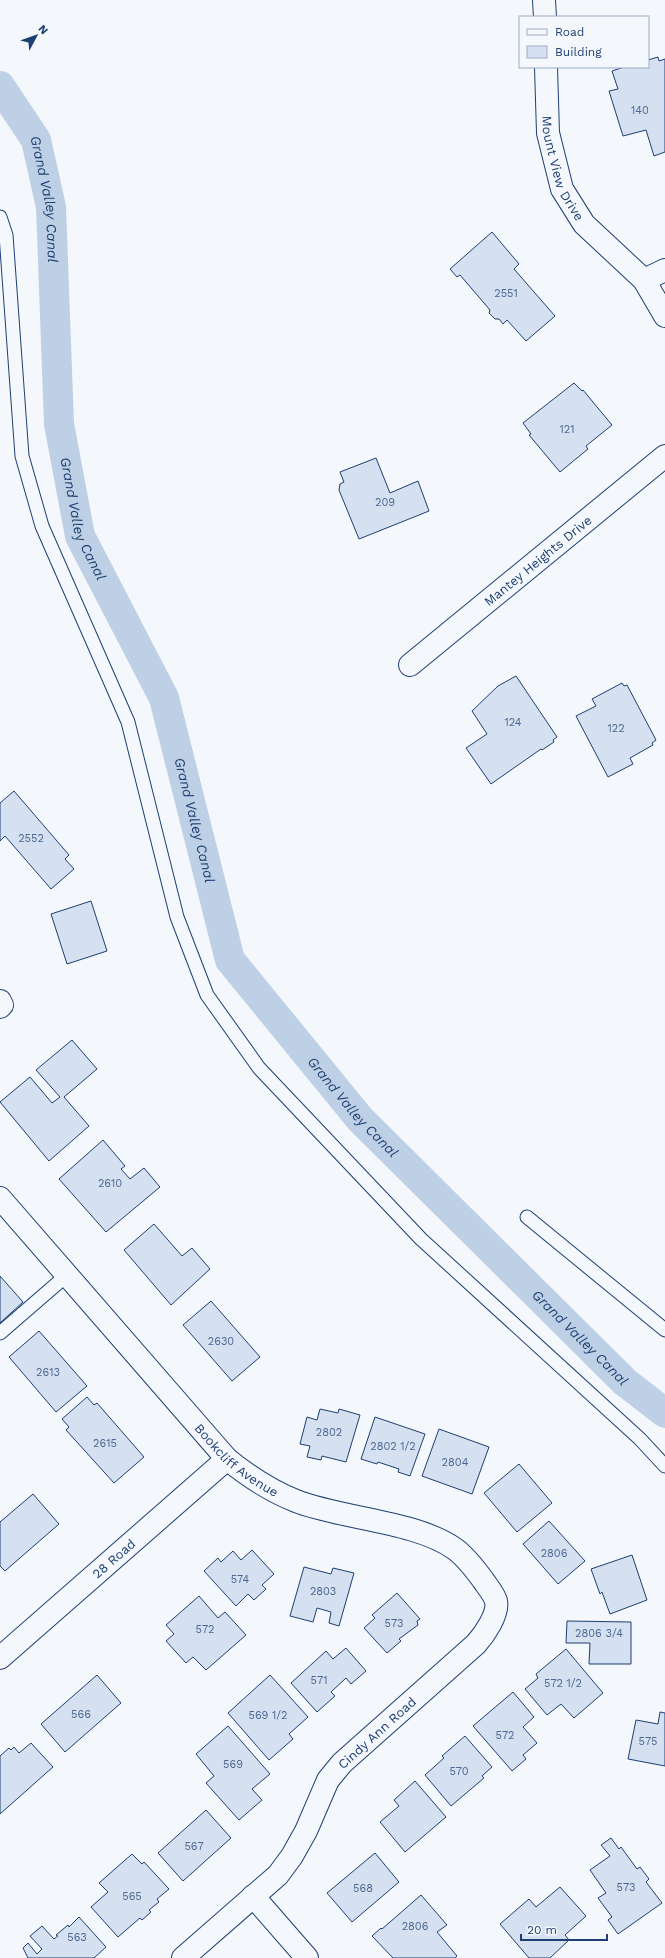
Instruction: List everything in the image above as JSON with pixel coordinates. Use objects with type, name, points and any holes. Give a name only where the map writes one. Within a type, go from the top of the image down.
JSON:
[{"type":"street","points":[[544,0],[545,16]]},
{"type":"street","name":"Mount View Drive","points":[[546,68],[548,133],[562,189],[584,224],[644,280],[665,316]]},
{"type":"street","points":[[644,280],[665,270]]},
{"type":"street","name":"Mantey Heights Drive","points":[[410,666],[665,456]]},
{"type":"street","name":"Bookcliff Avenue","points":[[0,1198],[226,1459],[259,1484],[296,1501],[332,1512],[413,1530],[435,1538],[455,1549],[472,1566],[496,1601],[496,1610],[487,1631],[476,1644]]},
{"type":"street","name":"28 Road","points":[[0,1658],[226,1459]]},
{"type":"street","name":"Cindy Ann Road","points":[[183,1958],[278,1875],[292,1856],[306,1831],[328,1780],[342,1763],[476,1644]]},
{"type":"street","points":[[253,1896],[307,1958]]},
{"type":"lane","points":[[0,217],[6,235],[22,456],[42,526],[128,722],[177,917],[207,995],[259,1068],[421,1239],[640,1439],[665,1466]]},
{"type":"lane","points":[[527,1217],[665,1330]]},
{"type":"lane","points":[[0,1333],[67,1275]]},
{"type":"building","points":[[658,57],[659,61],[665,59],[665,152],[654,156],[646,130],[623,136],[609,91],[618,89],[612,71],[621,68],[649,68],[649,60]]},
{"type":"building","points":[[492,232],[519,264],[514,269],[555,316],[526,341],[507,320],[503,324],[499,319],[495,319],[489,313],[490,310],[460,275],[457,277],[450,269]]},
{"type":"building","points":[[574,383],[582,391],[583,390],[612,425],[586,446],[588,449],[560,472],[529,435],[531,434],[523,423]]},
{"type":"building","points":[[376,458],[390,493],[418,481],[429,511],[359,539],[339,490],[340,484],[344,482],[340,472]]},
{"type":"building","points":[[516,676],[557,737],[553,740],[554,742],[542,750],[541,749],[491,784],[466,748],[487,734],[472,711],[498,686]]},
{"type":"building","points":[[622,683],[624,686],[627,685],[656,740],[652,743],[653,745],[630,758],[633,764],[608,777],[576,716],[596,706],[592,699]]},
{"type":"building","points":[[14,791],[69,855],[65,859],[74,869],[51,889],[5,836],[0,841],[0,803]]},
{"type":"building","points":[[91,901],[107,951],[67,964],[51,914]]},
{"type":"building","points":[[72,1040],[97,1069],[64,1097],[89,1126],[49,1161],[0,1102],[30,1077],[52,1103],[60,1097],[36,1070]]},
{"type":"building","points":[[103,1140],[125,1166],[121,1169],[130,1179],[144,1168],[160,1187],[106,1232],[59,1179]]},
{"type":"building","points":[[154,1224],[182,1256],[192,1248],[210,1269],[171,1305],[124,1250]]},
{"type":"building","points":[[0,1276],[23,1302],[0,1323]]},
{"type":"building","points":[[211,1301],[260,1357],[232,1381],[183,1325]]},
{"type":"building","points":[[39,1331],[87,1386],[56,1412],[9,1357]]},
{"type":"building","points":[[87,1397],[94,1405],[97,1403],[144,1457],[114,1483],[66,1430],[69,1427],[62,1419]]},
{"type":"building","points":[[320,1409],[338,1413],[339,1409],[360,1415],[346,1462],[322,1456],[321,1460],[307,1457],[310,1446],[300,1444],[307,1417],[317,1420]]},
{"type":"building","points":[[375,1417],[425,1434],[410,1476],[398,1472],[399,1469],[378,1462],[377,1464],[361,1459]]},
{"type":"building","points":[[439,1429],[489,1447],[472,1494],[422,1476]]},
{"type":"building","points":[[519,1464],[552,1503],[517,1532],[484,1493]]},
{"type":"building","points":[[33,1494],[59,1524],[5,1571],[0,1566],[0,1522]]},
{"type":"building","points":[[549,1521],[585,1561],[558,1584],[523,1544]]},
{"type":"building","points":[[252,1550],[274,1574],[262,1585],[266,1589],[254,1600],[248,1594],[236,1606],[204,1571],[218,1558],[221,1562],[233,1551],[241,1560]]},
{"type":"building","points":[[632,1555],[647,1600],[610,1614],[602,1592],[600,1594],[591,1569]]},
{"type":"building","points":[[304,1567],[331,1574],[333,1568],[354,1573],[339,1626],[329,1623],[331,1612],[317,1608],[313,1622],[290,1616]]},
{"type":"building","points":[[397,1593],[420,1619],[417,1621],[418,1625],[399,1639],[401,1641],[387,1653],[364,1628],[375,1618],[372,1615]]},
{"type":"building","points":[[199,1596],[218,1618],[225,1612],[246,1635],[206,1670],[193,1657],[186,1663],[166,1641],[174,1634],[166,1625]]},
{"type":"building","points":[[567,1621],[631,1622],[631,1664],[589,1664],[590,1643],[566,1643]]},
{"type":"building","points":[[346,1648],[366,1671],[351,1684],[346,1678],[331,1692],[335,1696],[317,1712],[291,1683],[326,1651],[333,1659]]},
{"type":"building","points":[[566,1649],[603,1693],[574,1718],[561,1704],[547,1715],[525,1689],[538,1678],[536,1674]]},
{"type":"building","points":[[97,1675],[121,1703],[65,1752],[41,1724]]},
{"type":"building","points":[[270,1675],[308,1717],[289,1734],[293,1739],[269,1760],[228,1713]]},
{"type":"building","points":[[513,1692],[534,1717],[523,1727],[537,1743],[523,1755],[526,1759],[512,1771],[473,1726]]},
{"type":"building","points":[[660,1712],[665,1713],[665,1766],[628,1759],[636,1720],[658,1724]]},
{"type":"building","points":[[228,1726],[270,1774],[252,1789],[262,1800],[239,1820],[206,1783],[214,1776],[196,1754]]},
{"type":"building","points":[[465,1736],[492,1767],[482,1776],[484,1778],[451,1806],[425,1775],[444,1758],[442,1756]]},
{"type":"building","points":[[31,1743],[53,1767],[0,1814],[0,1756],[9,1748],[11,1750],[14,1747],[19,1753]]},
{"type":"building","points":[[415,1781],[446,1817],[405,1852],[380,1822],[399,1806],[394,1800]]},
{"type":"building","points":[[206,1810],[231,1838],[183,1881],[158,1853]]},
{"type":"building","points":[[611,1838],[619,1849],[621,1847],[637,1869],[640,1867],[649,1879],[646,1882],[662,1903],[618,1934],[608,1920],[612,1917],[598,1898],[606,1893],[590,1870],[610,1856],[601,1845]]},
{"type":"building","points":[[375,1853],[399,1882],[352,1922],[327,1893]]},
{"type":"building","points":[[132,1854],[142,1864],[144,1862],[169,1889],[157,1899],[159,1902],[149,1910],[151,1912],[142,1920],[140,1918],[118,1937],[91,1907],[108,1892],[99,1883]]},
{"type":"building","points":[[560,1887],[586,1916],[565,1935],[569,1940],[550,1958],[529,1958],[500,1924],[529,1899],[536,1907]]},
{"type":"building","points":[[421,1895],[447,1925],[437,1932],[457,1956],[455,1958],[393,1958],[372,1936]]},
{"type":"building","points":[[79,1917],[106,1947],[94,1958],[28,1958],[23,1948],[28,1943],[37,1954],[42,1949],[30,1936],[42,1926],[54,1939],[58,1936],[56,1935],[68,1925],[69,1927]]},
{"type":"waterway","name":"Grand Valley Canal","points":[[0,86],[36,140],[51,207],[59,424],[80,536],[164,698],[230,960],[360,1119],[625,1382],[665,1413]]}]
